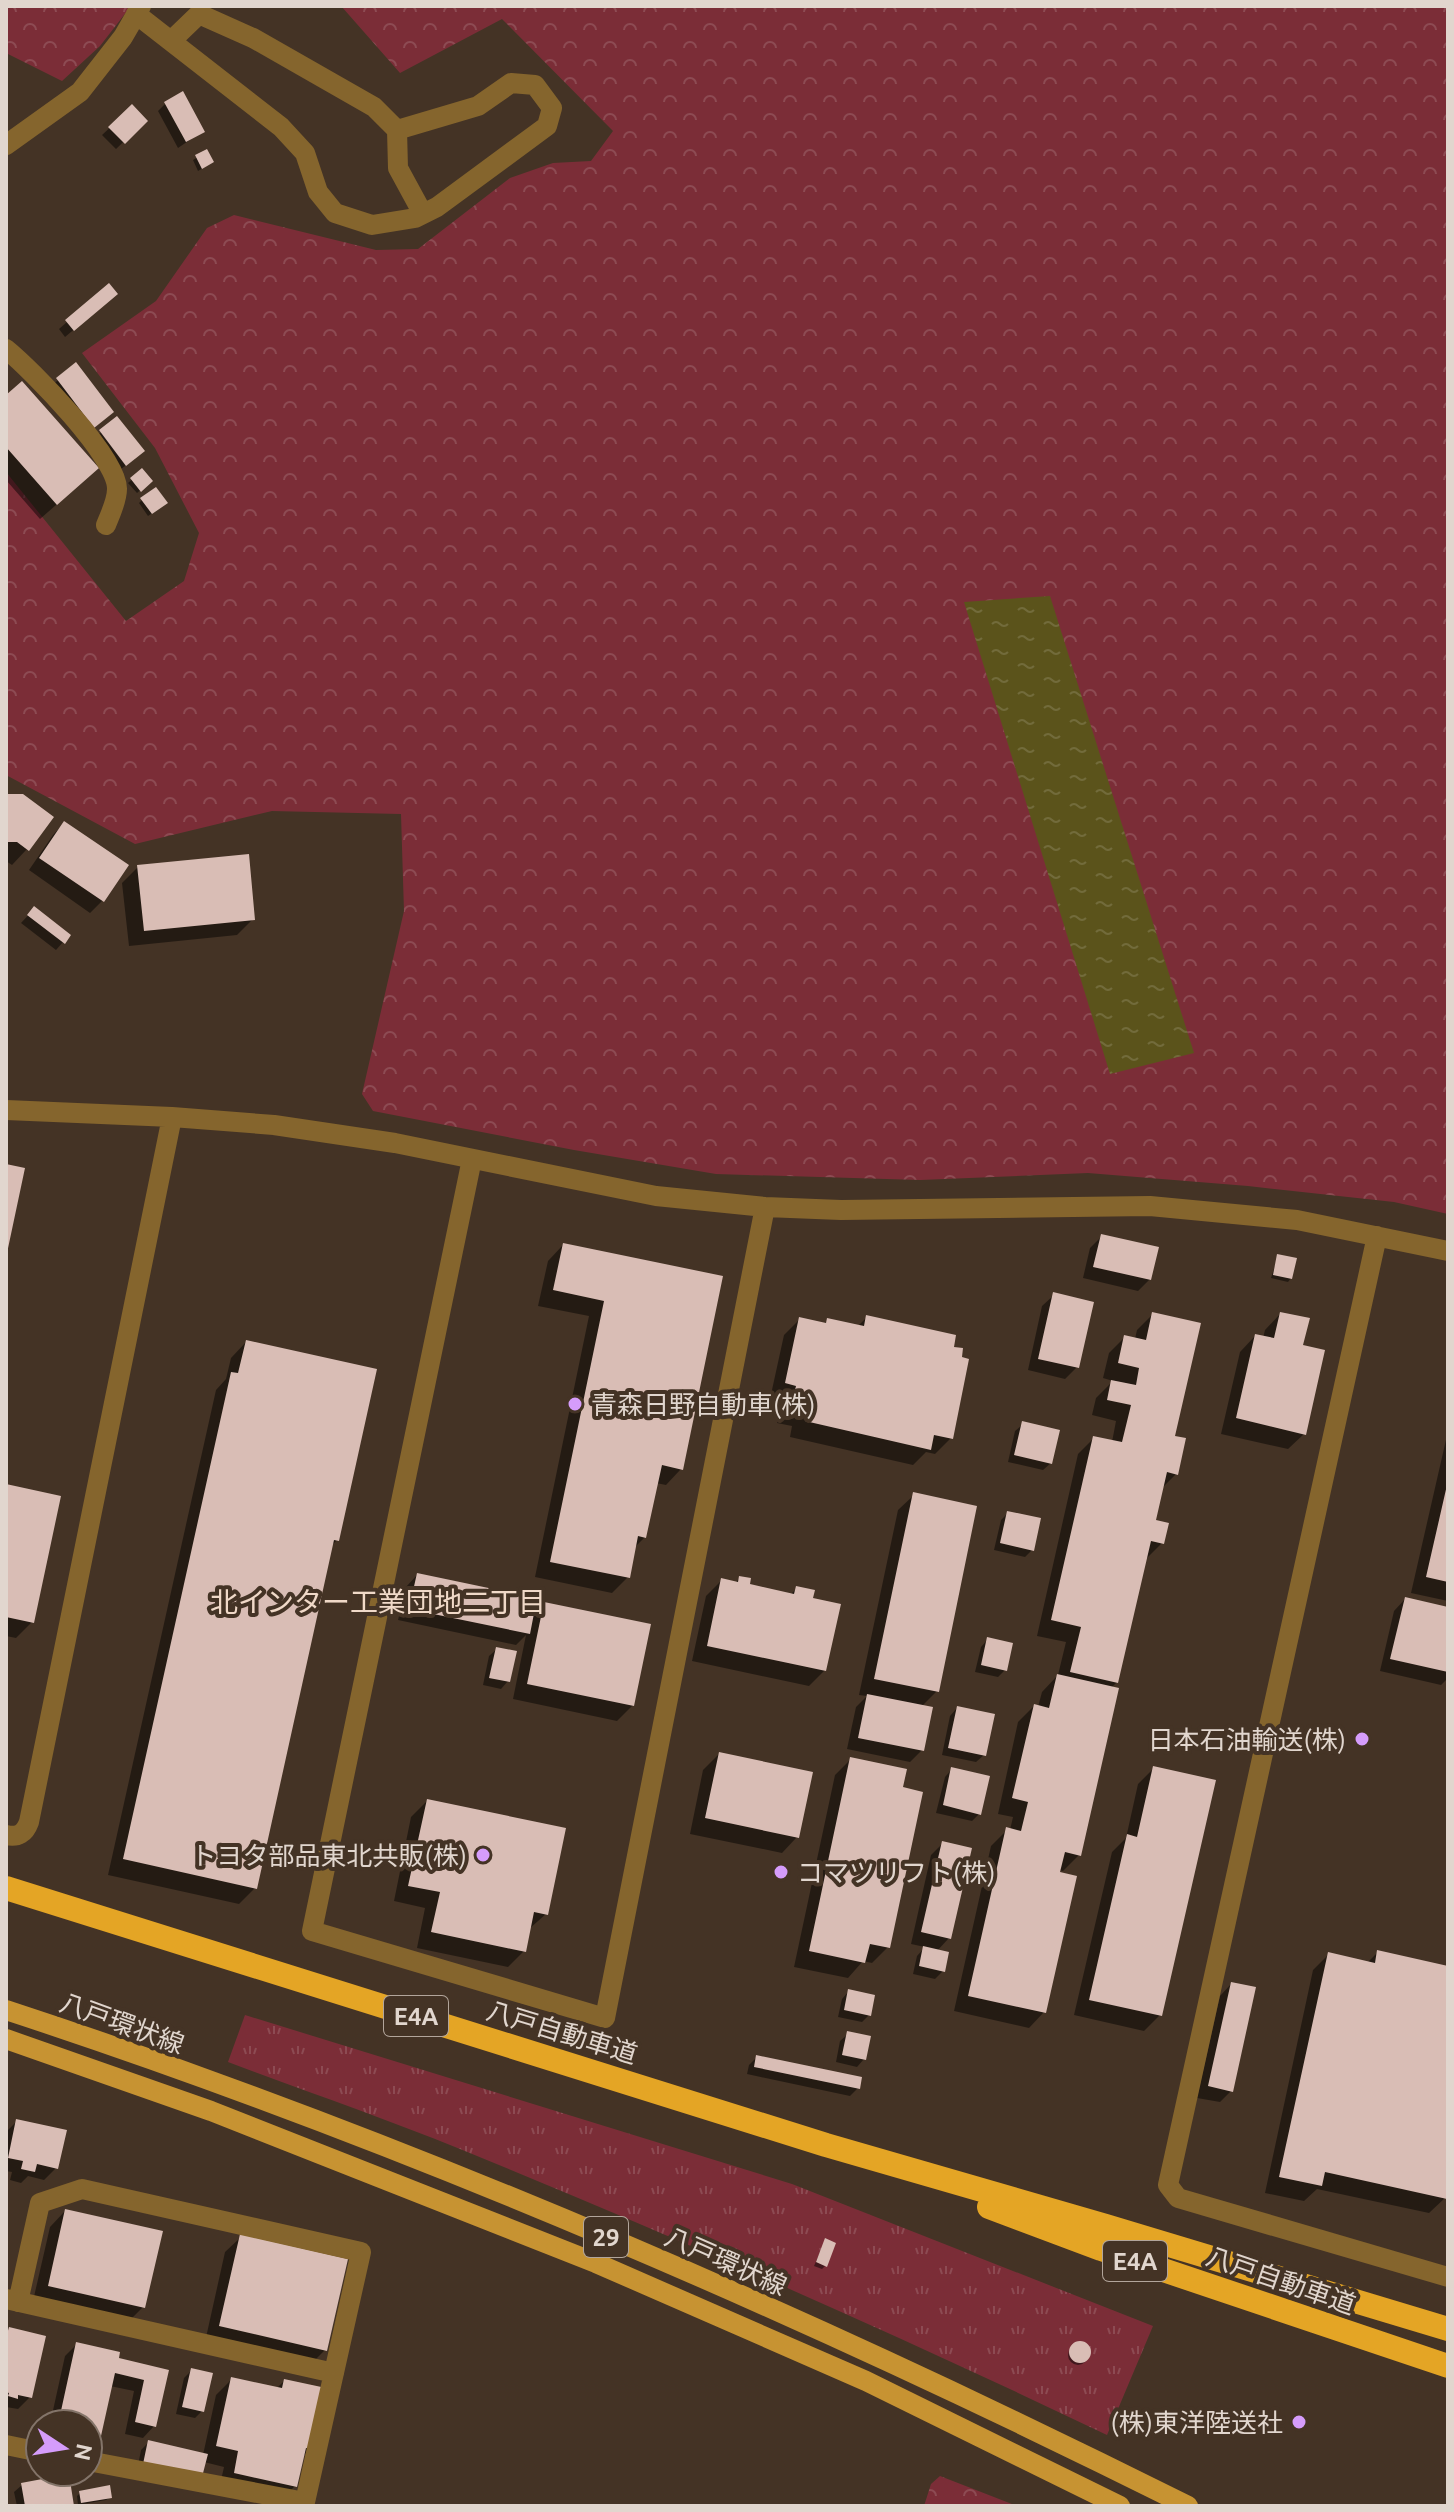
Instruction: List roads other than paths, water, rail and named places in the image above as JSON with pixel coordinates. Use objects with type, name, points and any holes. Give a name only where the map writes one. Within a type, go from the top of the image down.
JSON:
[{"type":"highway","name":"八戸自動車道","points":[[6,1888],[826,2145],[1448,2329]]},
{"type":"highway","name":"八戸自動車道","points":[[826,2145],[1101,2249],[1448,2366]]},
{"type":"main road","name":"八戸環状線","points":[[6,2010],[434,2166],[607,2238],[878,2356],[1188,2506]]},
{"type":"main road","name":"八戸環状線","points":[[6,2039],[211,2111],[596,2263],[866,2381],[1120,2506]]},
{"type":"street","points":[[6,145],[80,92],[123,37],[138,10],[171,41],[289,136],[305,153],[318,192],[335,213],[372,225],[415,218],[437,207],[547,126],[552,108],[535,85],[511,83],[478,106],[397,130]]},
{"type":"street","points":[[171,41],[199,14],[253,38],[374,107],[397,130],[398,168],[423,214]]},
{"type":"street","points":[[6,349],[54,393],[114,472],[117,490],[106,525]]},
{"type":"street","points":[[6,1110],[274,1125],[395,1143],[656,1196],[765,1207],[841,1210],[1150,1206],[1297,1220],[1448,1251]]},
{"type":"street","points":[[6,1835],[19,1835],[26,1830],[29,1822],[172,1117]]},
{"type":"street","points":[[472,1159],[312,1931],[605,2018],[765,1207]]},
{"type":"street","points":[[1377,1236],[1168,2185],[1178,2198],[1448,2277]]},
{"type":"street","points":[[104,2464],[305,2502],[334,2373],[361,2252],[82,2189],[40,2203],[12,2300],[334,2373]]},
{"type":"water","points":[[1050,596],[1194,1053],[1110,1074],[964,602]]},
{"type":"place","name":"青森日野自動車(株)","points":[[575,1404]]},
{"type":"place","name":"日本石油輸送(株)","points":[[1362,1739]]},
{"type":"place","name":"トヨタ部品東北共販(株)","points":[[483,1855]]},
{"type":"place","name":"コマツリフト(株)","points":[[781,1872]]},
{"type":"place","name":"(株)東洋陸送社","points":[[1299,2422]]},
{"type":"district","name":"北インター工業団地二丁目","points":[[378,1601]]}]
